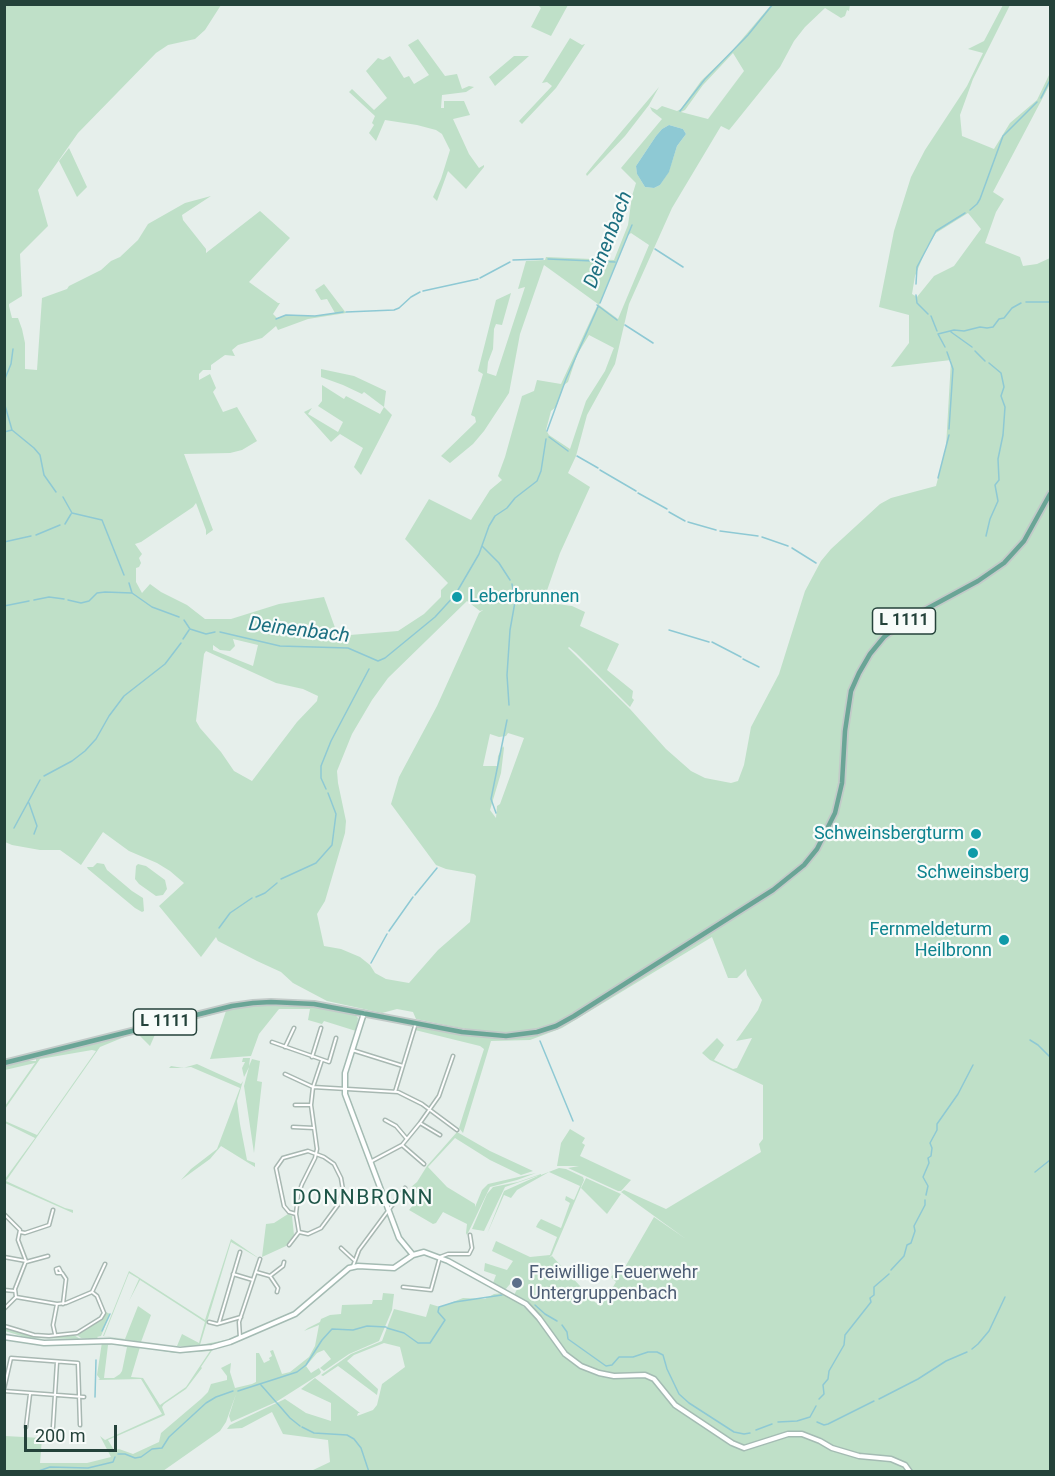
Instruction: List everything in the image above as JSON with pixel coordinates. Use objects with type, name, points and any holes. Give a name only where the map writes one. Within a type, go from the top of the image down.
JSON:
[{"type":"main road","name":"L 1111","points":[[4,1063],[232,1006],[271,1002],[314,1004],[462,1032],[506,1036],[537,1032],[556,1026],[790,878],[804,865],[817,849],[835,813],[842,783],[844,731],[851,691],[870,654],[884,637],[906,620],[978,581],[1004,563],[1023,541],[1050,494]]},
{"type":"street","points":[[364,1012],[345,1073],[344,1089],[400,1241],[413,1255]]},
{"type":"street","points":[[395,1092],[416,1022]]},
{"type":"street","points":[[285,1048],[294,1028]]},
{"type":"street","points":[[312,1057],[321,1028]]},
{"type":"street","points":[[272,1042],[329,1062],[336,1038]]},
{"type":"street","points":[[352,1050],[403,1066]]},
{"type":"street","points":[[372,1161],[402,1145],[420,1124],[439,1096],[453,1056]]},
{"type":"street","points":[[289,1245],[299,1232],[296,1214],[299,1191],[317,1153],[318,1144],[311,1105],[313,1088],[322,1060]]},
{"type":"street","points":[[285,1074],[313,1088],[395,1092],[411,1097],[457,1130]]},
{"type":"street","points":[[295,1105],[311,1105]]},
{"type":"street","points":[[385,1120],[396,1126],[407,1139]]},
{"type":"street","points":[[420,1124],[440,1135]]},
{"type":"street","points":[[293,1127],[314,1128]]},
{"type":"street","points":[[402,1145],[424,1164]]},
{"type":"street","points":[[296,1214],[289,1212],[284,1206],[277,1166],[283,1158],[302,1151],[317,1153],[329,1160],[338,1171],[342,1181],[342,1195],[336,1209],[321,1228],[308,1234],[299,1232]]},
{"type":"street","points":[[353,1266],[364,1243],[405,1188]]},
{"type":"street","points":[[20,1232],[25,1233],[49,1225],[53,1210]]},
{"type":"street","points":[[5,1214],[18,1227],[20,1232],[18,1240],[26,1262],[15,1291],[16,1297]]},
{"type":"street","points":[[440,1257],[448,1254],[471,1253],[470,1235]]},
{"type":"street","points":[[341,1248],[354,1260]]},
{"type":"street","points":[[219,1323],[240,1252]]},
{"type":"street","points":[[4,1337],[38,1343],[110,1341],[185,1350],[220,1345],[295,1314],[353,1266],[394,1268],[405,1263],[413,1255],[424,1252],[440,1257],[517,1298],[537,1315],[565,1354],[581,1366],[598,1374],[645,1376],[654,1379],[675,1405],[732,1443],[744,1448],[788,1434],[802,1434],[832,1448],[860,1456],[891,1459],[905,1465],[910,1472]]},
{"type":"street","points":[[4,1257],[26,1262],[48,1256]]},
{"type":"street","points":[[403,1287],[432,1290],[440,1257]]},
{"type":"street","points":[[240,1338],[242,1316],[260,1259]]},
{"type":"street","points":[[270,1276],[283,1266],[284,1262]]},
{"type":"street","points":[[16,1297],[63,1304],[92,1292],[105,1263]]},
{"type":"street","points":[[61,1272],[66,1278],[63,1304]]},
{"type":"street","points":[[256,1272],[270,1276],[278,1288],[277,1292]]},
{"type":"street","points":[[233,1274],[253,1280]]},
{"type":"street","points":[[4,1290],[15,1291]]},
{"type":"street","points":[[4,1326],[34,1335],[77,1333],[101,1318],[104,1311],[97,1296],[92,1292]]},
{"type":"street","points":[[4,1309],[16,1297]]},
{"type":"street","points":[[55,1335],[57,1304]]},
{"type":"street","points":[[210,1322],[219,1323],[242,1316]]},
{"type":"street","points":[[80,1425],[82,1396],[80,1365],[77,1362],[11,1358],[4,1390],[55,1396],[82,1396]]},
{"type":"street","points":[[53,1427],[57,1362]]},
{"type":"street","points":[[26,1427],[30,1394]]},
{"type":"green space","points":[[4,5],[221,5],[205,30],[195,39],[168,45],[156,53],[78,133],[38,190],[48,226],[20,254],[22,296],[9,306],[12,318],[18,318],[22,329],[25,343],[25,369],[37,370],[42,298],[67,289],[101,270],[120,257],[138,240],[148,224],[185,203],[211,196],[182,215],[183,220],[206,249],[206,253],[260,211],[290,238],[249,282],[280,303],[273,314],[277,318],[286,315],[315,316],[335,313],[327,299],[321,300],[315,290],[324,284],[346,313],[308,319],[278,330],[276,326],[262,338],[238,345],[232,350],[235,356],[225,355],[211,365],[211,370],[203,370],[199,374],[199,380],[210,374],[216,388],[213,392],[223,412],[237,407],[257,441],[242,450],[230,453],[184,454],[213,530],[206,535],[196,503],[135,544],[142,554],[139,558],[141,563],[136,568],[136,582],[142,593],[150,584],[187,605],[205,619],[231,619],[279,604],[324,597],[338,636],[398,631],[424,614],[441,597],[441,590],[448,583],[405,539],[429,499],[471,520],[490,490],[502,480],[498,476],[522,396],[534,391],[537,380],[561,384],[598,304],[544,265],[520,334],[509,393],[484,431],[473,444],[450,463],[441,456],[476,422],[475,417],[471,415],[483,374],[478,371],[496,300],[511,293],[502,325],[496,324],[494,329],[493,349],[488,362],[487,373],[496,376],[525,287],[518,289],[526,261],[545,260],[546,257],[614,260],[628,225],[636,183],[621,168],[662,119],[650,107],[657,110],[662,106],[677,111],[681,109],[701,81],[732,51],[771,5],[850,5],[849,11],[847,10],[845,16],[841,18],[825,8],[805,27],[794,41],[780,67],[730,129],[721,126],[672,208],[629,304],[615,364],[587,415],[576,456],[568,473],[590,487],[560,553],[543,602],[572,606],[585,612],[580,626],[619,644],[607,670],[633,691],[634,700],[630,707],[576,653],[568,648],[630,709],[666,749],[691,771],[705,778],[731,783],[738,781],[744,765],[751,727],[779,674],[805,591],[821,561],[880,504],[891,498],[936,486],[946,447],[951,360],[891,367],[909,343],[909,315],[879,307],[894,231],[911,177],[925,150],[967,86],[983,53],[968,49],[984,41],[1003,5],[1010,5],[973,79],[960,115],[962,136],[994,149],[1010,123],[1037,100],[1050,73],[1050,84],[993,192],[1004,199],[996,212],[985,243],[1020,257],[1023,266],[1037,264],[1050,258],[1050,1471],[311,1471],[330,1462],[328,1440],[283,1434],[272,1412],[242,1428],[227,1429],[230,1425],[285,1399],[306,1413],[331,1421],[331,1403],[301,1389],[315,1378],[360,1413],[357,1416],[373,1410],[377,1405],[382,1384],[405,1367],[400,1347],[384,1343],[354,1355],[347,1361],[378,1389],[377,1395],[338,1366],[323,1376],[321,1375],[351,1354],[382,1341],[394,1309],[426,1317],[430,1304],[440,1307],[463,1298],[485,1299],[494,1294],[503,1293],[515,1299],[539,1321],[541,1318],[535,1310],[514,1295],[521,1282],[515,1278],[505,1290],[493,1283],[496,1275],[484,1271],[485,1263],[507,1270],[513,1261],[492,1251],[496,1241],[530,1257],[550,1255],[557,1237],[536,1227],[541,1219],[561,1228],[570,1203],[565,1200],[566,1196],[574,1200],[580,1186],[549,1172],[517,1190],[511,1198],[504,1195],[487,1234],[504,1191],[540,1175],[505,1187],[484,1231],[472,1229],[487,1194],[493,1187],[518,1182],[559,1168],[583,1177],[584,1180],[549,1258],[552,1256],[601,1306],[616,1282],[611,1277],[622,1265],[625,1267],[654,1217],[686,1239],[621,1192],[624,1190],[666,1209],[761,1152],[759,1144],[763,1139],[763,1085],[710,1060],[702,1053],[717,1038],[724,1045],[714,1060],[733,1069],[737,1068],[752,1038],[736,1041],[758,1010],[762,1000],[747,975],[746,969],[737,978],[728,978],[712,937],[562,1028],[530,1040],[491,1041],[463,1133],[459,1128],[484,1049],[480,1046],[415,1030],[416,1023],[491,1038],[522,1037],[543,1032],[584,1012],[711,932],[710,928],[637,976],[555,1024],[521,1033],[485,1033],[416,1019],[413,1012],[397,1009],[382,1013],[327,1001],[293,983],[281,972],[218,941],[216,937],[201,957],[159,906],[184,883],[170,871],[129,851],[103,832],[81,865],[60,850],[40,850],[5,842]],"holes":[[[733,53],[744,71],[708,119],[681,112],[685,110],[703,85]],[[669,125],[683,129],[686,134],[677,146],[669,171],[660,185],[654,188],[645,187],[637,174],[636,166],[656,136]],[[968,213],[981,229],[954,266],[934,276],[917,297],[912,294],[915,276],[927,247],[936,233]],[[631,233],[649,245],[618,319],[599,305],[627,236]],[[589,335],[614,348],[605,371],[586,401],[570,449],[549,435],[546,430],[551,411],[556,407],[564,385],[568,382],[577,355]],[[467,601],[480,611],[483,610],[479,613],[437,706],[399,777],[391,804],[436,865],[476,876],[470,922],[438,950],[409,983],[386,979],[375,973],[370,965],[360,957],[341,949],[324,946],[317,914],[325,901],[345,833],[346,821],[337,771],[352,734],[388,678]],[[233,639],[258,645],[253,666],[213,650],[213,645],[220,650],[230,651],[235,646]],[[206,651],[276,683],[303,689],[318,696],[317,701],[297,722],[252,781],[234,771],[196,721]],[[508,733],[524,738],[500,804],[497,806],[496,818],[490,810],[501,773],[504,748],[503,746],[498,756],[497,766],[483,766],[490,734],[499,737],[506,736]]]},
{"type":"green space","points":[[538,5],[568,5],[551,36],[531,27],[541,8]]},
{"type":"green space","points":[[570,38],[582,45],[585,44],[556,88],[522,124],[519,121],[552,86],[547,82],[542,83]]},
{"type":"green space","points":[[418,39],[445,76],[457,74],[462,89],[469,86],[474,87],[466,92],[442,95],[441,108],[444,108],[444,101],[464,101],[470,115],[453,119],[469,154],[479,168],[484,165],[466,189],[448,171],[437,201],[433,197],[450,150],[442,134],[417,125],[385,120],[376,141],[369,133],[374,125],[372,123],[375,116],[349,92],[352,89],[374,110],[387,98],[366,71],[378,58],[383,60],[390,56],[404,78],[409,76],[414,84],[429,75],[408,45]]},
{"type":"green space","points":[[514,56],[529,56],[495,86],[489,77]]},
{"type":"green space","points":[[659,87],[649,105],[625,136],[587,176],[586,174],[594,164]]},
{"type":"green space","points":[[69,148],[87,187],[77,197],[59,161]]},
{"type":"green space","points":[[321,369],[354,376],[386,391],[384,407],[364,392],[362,394],[321,377]]},
{"type":"green space","points":[[322,385],[344,399],[346,396],[380,414],[384,407],[392,415],[361,475],[354,467],[363,448],[340,434],[331,442],[304,412],[312,408],[308,414],[338,432],[343,422],[318,406],[322,401]]},
{"type":"green space","points":[[97,863],[104,864],[107,870],[143,898],[144,911],[135,908],[88,869],[87,867],[93,867]]},
{"type":"green space","points":[[138,864],[146,866],[165,880],[167,889],[163,895],[156,896],[139,884],[135,879]]},
{"type":"green space","points":[[263,1004],[301,1004],[354,1013],[358,1018],[356,1031],[324,1021],[322,1024],[308,1020],[310,1009],[279,1009],[259,1034],[251,1056],[210,1059],[226,1011],[157,1030],[150,1046],[138,1034],[145,1029],[224,1009]]},
{"type":"green space","points":[[134,1033],[100,1047],[6,1181],[73,1210],[73,1213],[5,1183],[5,1179],[35,1138],[5,1121],[37,1135],[96,1051],[40,1059],[5,1109],[35,1063],[5,1070],[5,1065],[20,1061],[36,1061],[36,1057]]},
{"type":"green space","points":[[243,1058],[250,1058],[249,1066],[252,1059],[260,1061],[257,1081],[262,1082],[254,1153],[244,1086],[249,1067],[244,1077]]},
{"type":"green space","points":[[197,1064],[241,1084],[243,1081],[237,1101],[240,1124],[247,1160],[255,1163],[255,1167],[221,1146],[210,1159],[181,1180],[191,1169],[217,1149],[240,1088],[191,1067],[184,1068]]},
{"type":"green space","points":[[570,1129],[585,1138],[582,1143],[585,1145],[580,1156],[631,1180],[621,1191],[568,1168],[579,1166],[557,1166],[561,1143]]},
{"type":"green space","points":[[457,1132],[490,1151],[533,1171],[521,1175],[490,1160],[455,1138],[428,1167],[447,1187],[475,1204],[475,1207],[482,1190],[488,1184],[536,1173],[490,1187],[467,1235],[467,1224],[443,1212],[433,1224],[409,1210],[421,1196],[410,1188]]},
{"type":"green space","points":[[586,1178],[621,1194],[607,1214],[581,1188]]},
{"type":"green space","points":[[288,1214],[292,1216],[294,1235],[286,1246],[262,1257],[266,1224],[274,1223]]},
{"type":"green space","points":[[231,1239],[260,1259],[231,1242],[200,1345],[231,1339],[211,1345],[217,1345],[187,1349],[103,1339],[182,1348],[199,1347],[177,1346],[182,1334],[199,1343],[205,1322],[140,1280],[129,1301],[139,1279],[129,1273],[104,1336],[125,1339],[138,1306],[151,1315],[141,1342],[103,1336],[129,1271],[205,1320]]},
{"type":"green space","points":[[383,1293],[394,1294],[392,1310],[379,1341],[349,1354],[324,1371],[320,1368],[331,1359],[324,1350],[317,1353],[306,1366],[311,1373],[319,1368],[320,1374],[276,1402],[231,1422],[229,1416],[236,1394],[226,1422],[220,1431],[163,1471],[5,1472],[5,1436],[42,1438],[40,1463],[87,1463],[111,1457],[100,1436],[105,1440],[162,1414],[141,1379],[98,1380],[100,1379],[97,1375],[102,1342],[175,1351],[213,1349],[186,1389],[164,1404],[162,1407],[165,1415],[108,1440],[114,1450],[119,1449],[133,1454],[159,1442],[161,1433],[201,1399],[208,1392],[211,1384],[227,1380],[221,1368],[231,1363],[230,1372],[235,1388],[252,1384],[256,1382],[256,1353],[259,1353],[264,1363],[270,1360],[272,1356],[270,1351],[273,1350],[282,1374],[290,1372],[309,1357],[315,1346],[319,1325],[304,1331],[320,1322],[321,1319],[341,1314],[342,1305],[372,1304],[373,1300],[382,1300]],"holes":[[[108,1345],[127,1347],[122,1371],[114,1378],[104,1378]],[[140,1347],[175,1353],[210,1351],[186,1387],[160,1405],[143,1378],[131,1377]]]},
{"type":"green space","points":[[106,1312],[110,1314],[101,1336],[97,1337],[99,1339],[38,1341],[79,1339],[28,1338],[5,1331],[5,1327],[31,1336],[74,1335],[80,1339],[91,1338],[81,1338],[77,1335],[102,1319]]},
{"type":"green space","points":[[5,1333],[22,1338],[11,1337]]},
{"type":"water","points":[[669,125],[683,129],[686,134],[677,146],[669,172],[660,185],[654,188],[645,187],[637,174],[636,166],[656,136]]},
{"type":"waterway","name":"Deinenbach","points":[[680,111],[705,79],[748,35],[773,4]]},
{"type":"waterway","points":[[1041,98],[1050,80]]},
{"type":"waterway","points":[[970,210],[980,199],[1003,136],[1037,102]]},
{"type":"waterway","points":[[916,284],[917,267],[936,231],[965,213]]},
{"type":"waterway","name":"Deinenbach","points":[[600,303],[632,225]]},
{"type":"waterway","points":[[655,249],[683,267]]},
{"type":"waterway","points":[[513,260],[543,259]]},
{"type":"waterway","points":[[548,259],[615,262]]},
{"type":"waterway","points":[[480,278],[510,262]]},
{"type":"waterway","points":[[423,291],[478,279]]},
{"type":"waterway","points":[[346,312],[394,310],[420,292]]},
{"type":"waterway","points":[[916,295],[917,303],[928,314]]},
{"type":"waterway","points":[[1026,302],[1050,302]]},
{"type":"waterway","points":[[945,347],[938,334],[954,330],[993,327],[999,319],[1004,318],[1012,308],[1021,303]]},
{"type":"waterway","points":[[597,305],[617,320]]},
{"type":"waterway","name":"Deinenbach","points":[[547,431],[566,379],[598,307]]},
{"type":"waterway","points":[[276,319],[286,315],[315,316],[343,312]]},
{"type":"waterway","points":[[931,316],[937,331]]},
{"type":"waterway","points":[[625,325],[653,343]]},
{"type":"waterway","points":[[951,332],[972,347]]},
{"type":"waterway","name":"Deinenbach","points":[[4,381],[11,364],[13,349]]},
{"type":"waterway","points":[[975,351],[985,361]]},
{"type":"waterway","points":[[947,352],[953,369],[949,429]]},
{"type":"waterway","points":[[986,536],[998,501],[995,485],[999,480],[998,459],[1005,407],[1001,396],[1004,387],[1001,373],[989,363]]},
{"type":"waterway","name":"Deinenbach","points":[[4,402],[12,430],[40,455],[44,475],[56,492]]},
{"type":"waterway","points":[[4,432],[12,430]]},
{"type":"waterway","points":[[938,478],[949,435]]},
{"type":"waterway","points":[[549,437],[568,451]]},
{"type":"waterway","name":"Deinenbach","points":[[458,590],[479,554],[495,516],[537,481],[541,471],[546,439]]},
{"type":"waterway","points":[[577,456],[598,468]]},
{"type":"waterway","points":[[600,470],[636,491]]},
{"type":"waterway","points":[[638,493],[667,509]]},
{"type":"waterway","name":"Deinenbach","points":[[63,497],[72,513],[102,520],[124,575]]},
{"type":"waterway","points":[[669,512],[685,521]]},
{"type":"waterway","points":[[65,524],[71,514]]},
{"type":"waterway","points":[[688,522],[716,530]]},
{"type":"waterway","points":[[36,535],[60,525]]},
{"type":"waterway","points":[[720,531],[758,536]]},
{"type":"waterway","points":[[4,542],[31,536]]},
{"type":"waterway","points":[[762,537],[788,546]]},
{"type":"waterway","points":[[482,546],[499,563],[510,580]]},
{"type":"waterway","points":[[792,548],[816,563]]},
{"type":"waterway","name":"Deinenbach","points":[[129,583],[132,593],[152,607],[179,617]]},
{"type":"waterway","points":[[509,705],[507,675],[510,630],[515,602],[512,584]]},
{"type":"waterway","points":[[68,600],[81,603],[89,601],[97,593],[132,593]]},
{"type":"waterway","name":"Deinenbach","points":[[220,632],[280,646],[348,648],[378,661],[385,658],[435,617],[456,594]]},
{"type":"waterway","points":[[34,600],[49,597],[64,599]]},
{"type":"waterway","points":[[4,606],[29,601]]},
{"type":"waterway","name":"Deinenbach","points":[[184,620],[190,629],[206,634],[215,632]]},
{"type":"waterway","points":[[183,639],[189,630]]},
{"type":"waterway","points":[[669,630],[709,642]]},
{"type":"waterway","points":[[712,642],[741,657]]},
{"type":"waterway","points":[[44,776],[85,751],[96,739],[124,696],[165,664],[181,643]]},
{"type":"waterway","points":[[743,659],[759,667]]},
{"type":"waterway","points":[[326,789],[321,778],[321,766],[331,741],[369,669]]},
{"type":"waterway","points":[[496,813],[491,799],[507,720]]},
{"type":"waterway","points":[[14,828],[40,780]]},
{"type":"waterway","points":[[281,879],[316,863],[332,845],[336,814],[328,793]]},
{"type":"waterway","points":[[29,803],[37,826],[34,834]]},
{"type":"waterway","points":[[415,895],[437,868]]},
{"type":"waterway","points":[[256,897],[277,883]]},
{"type":"waterway","points":[[389,931],[413,897]]},
{"type":"waterway","points":[[219,928],[230,913],[252,898]]},
{"type":"waterway","points":[[371,963],[387,934]]},
{"type":"waterway","points":[[1030,1040],[1050,1057]]},
{"type":"waterway","points":[[540,1041],[573,1121]]},
{"type":"waterway","points":[[926,1195],[928,1186],[923,1177],[929,1163],[928,1158],[931,1156],[930,1143],[937,1130],[937,1124],[958,1094],[973,1065]]},
{"type":"waterway","points":[[1035,1172],[1050,1160]]},
{"type":"waterway","points":[[891,1270],[904,1256],[907,1245],[911,1243],[915,1231],[914,1226],[925,1205],[925,1200]]},
{"type":"waterway","points":[[819,1399],[824,1394],[823,1385],[828,1379],[829,1371],[844,1345],[845,1335],[871,1302],[874,1287],[889,1274]]},
{"type":"waterway","points":[[387,1328],[404,1333],[418,1343],[430,1343],[445,1320],[438,1312],[439,1307],[455,1302],[502,1295]]},
{"type":"waterway","points":[[972,1349],[989,1331],[1005,1297]]},
{"type":"waterway","points":[[535,1305],[557,1321]]},
{"type":"waterway","points":[[102,1331],[110,1314]]},
{"type":"waterway","points":[[562,1325],[567,1332],[568,1339],[606,1366],[612,1365],[619,1357],[633,1357],[648,1352],[663,1355],[679,1394],[689,1403],[734,1432],[750,1433]]},
{"type":"waterway","points":[[238,1391],[297,1372],[306,1365],[332,1329],[386,1327]]},
{"type":"waterway","points":[[879,1399],[918,1379],[946,1361],[967,1352]]},
{"type":"waterway","points":[[95,1397],[96,1360]]},
{"type":"waterway","points":[[261,1385],[276,1402]]},
{"type":"waterway","points":[[118,1454],[135,1458],[141,1457],[152,1449],[162,1448],[169,1437],[206,1403],[233,1391]]},
{"type":"waterway","points":[[817,1422],[828,1424],[874,1401]]},
{"type":"waterway","points":[[277,1403],[300,1426]]},
{"type":"waterway","points":[[778,1422],[797,1421],[810,1417],[816,1406]]},
{"type":"waterway","points":[[756,1430],[772,1424]]},
{"type":"waterway","points":[[302,1427],[314,1433],[347,1435],[354,1439],[361,1448],[369,1472]]},
{"type":"waterway","points":[[36,1472],[50,1467],[88,1468],[113,1462],[115,1457]]},
{"type":"place","name":"Leberbrunnen","points":[[457,597]]},
{"type":"place","name":"Schweinsbergturm","points":[[976,834]]},
{"type":"place","name":"Schweinsberg","points":[[973,853]]},
{"type":"place","name":"Fernmeldeturm Heilbronn","points":[[1004,940]]},
{"type":"place","name":"Freiwillige Feuerwehr Untergruppenbach","points":[[517,1283]]},
{"type":"district","name":"DONNBRONN","points":[[363,1199]]}]
